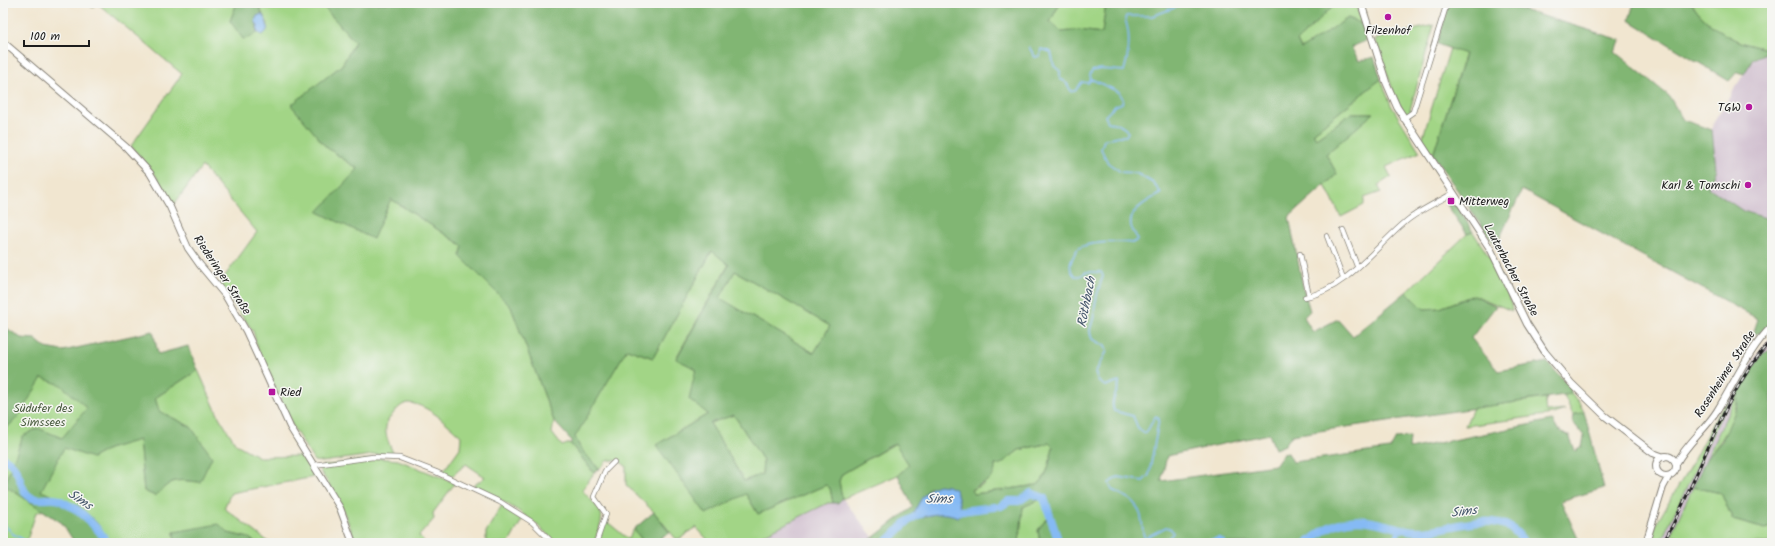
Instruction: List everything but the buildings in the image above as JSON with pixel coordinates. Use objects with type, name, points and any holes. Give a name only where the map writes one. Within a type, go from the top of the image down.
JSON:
[{"type":"main road","name":"Lauterbacher Straße","points":[[1361,3],[1386,82],[1403,119],[1491,250],[1527,324],[1545,352],[1585,398],[1652,452],[1664,456]]},
{"type":"main road","name":"Riederinger Straße","points":[[3,42],[126,147],[150,173],[170,207],[188,248],[225,295],[246,331],[290,427],[340,508],[353,543]]},
{"type":"main road","name":"Rosenheimer Straße","points":[[1676,464],[1682,452],[1716,412],[1752,350],[1772,326]]},
{"type":"main road","points":[[1652,452],[1657,471],[1661,475],[1663,487]]},
{"type":"main road","name":"Rosenheimer Straße","points":[[1670,457],[1682,452]]},
{"type":"main road","points":[[1646,543],[1663,487],[1668,476],[1675,472],[1676,464],[1670,457],[1664,456],[1656,464]]},
{"type":"main road","points":[[1661,475],[1668,476]]},
{"type":"street","points":[[1403,119],[1413,112],[1447,3]]},
{"type":"street","points":[[1300,254],[1307,296],[1326,289],[1343,278],[1409,218],[1454,193]]},
{"type":"street","points":[[1343,230],[1357,266]]},
{"type":"street","points":[[1328,236],[1343,278]]},
{"type":"street","points":[[314,465],[373,457],[400,458],[436,472],[500,502],[532,522],[553,543]]},
{"type":"street","points":[[596,543],[606,514],[594,498],[606,470],[614,462]]},
{"type":"shaded area","points":[[1772,50],[1772,220],[1743,211],[1708,187],[1716,169],[1712,130],[1714,122],[1753,59]]},
{"type":"shaded area","points":[[1772,335],[1772,342],[1738,392],[1671,534],[1666,543],[1660,543],[1737,383]]},
{"type":"shaded area","points":[[843,499],[873,537],[866,543],[746,543],[828,503],[838,503]]},
{"type":"green space","points":[[87,3],[97,3],[93,8]]},
{"type":"green space","points":[[97,3],[237,3],[230,21],[251,37],[257,32],[262,35],[268,24],[257,3],[320,3],[355,42],[342,65],[292,105],[326,147],[358,169],[391,199],[463,246],[460,256],[511,307],[554,421],[552,433],[562,446],[570,443],[594,473],[582,490],[599,509],[601,514],[602,519],[594,543],[556,543],[528,517],[518,510],[473,486],[485,477],[466,464],[451,477],[442,473],[460,448],[461,436],[431,411],[416,404],[409,403],[402,405],[388,420],[386,425],[386,435],[394,455],[379,454],[322,462],[314,461],[292,425],[258,350],[253,331],[219,284],[257,232],[202,166],[173,206],[156,176],[131,146],[182,74]]},
{"type":"green space","points":[[237,3],[257,3],[262,14],[257,16],[257,32],[251,37],[243,39],[230,21]]},
{"type":"green space","points":[[320,3],[1060,3],[1050,22],[1062,32],[1079,30],[1102,33],[1106,3],[1336,3],[1297,41],[1301,49],[1348,18],[1363,24],[1368,40],[1351,47],[1359,61],[1374,57],[1381,79],[1313,133],[1316,138],[1352,113],[1374,113],[1326,154],[1337,174],[1289,217],[1304,291],[1310,311],[1304,317],[1313,332],[1338,319],[1353,336],[1406,292],[1424,309],[1440,308],[1474,295],[1496,306],[1471,338],[1498,371],[1547,362],[1571,388],[1571,394],[1292,435],[1285,445],[1275,449],[1269,434],[1167,456],[1161,481],[1275,465],[1283,454],[1288,453],[1293,462],[1390,449],[1396,438],[1410,437],[1409,449],[1552,420],[1557,429],[1569,436],[1575,451],[1582,447],[1584,436],[1572,421],[1573,415],[1584,412],[1604,488],[1561,501],[1580,543],[1040,543],[1038,530],[1050,514],[1043,498],[1023,507],[1019,543],[866,543],[913,507],[898,475],[909,465],[895,443],[842,474],[839,481],[842,499],[838,503],[833,503],[830,488],[826,485],[758,514],[746,494],[706,514],[656,445],[708,414],[689,399],[696,369],[676,359],[729,265],[712,251],[653,358],[627,349],[575,437],[581,449],[599,469],[594,473],[570,443],[572,441],[554,421],[511,307],[460,256],[463,246],[391,199],[373,239],[318,212],[358,169],[326,147],[291,105],[342,65],[355,42]],"holes":[[[735,271],[830,326],[814,353],[720,298]],[[734,415],[763,460],[762,474],[744,481],[710,423]],[[1049,443],[1053,447],[1048,468],[1041,482],[1037,485],[974,494],[971,490],[987,481],[993,475],[995,465],[1001,464],[1019,450]],[[930,487],[947,512],[933,514],[917,519],[920,501]]]},
{"type":"green space","points":[[1060,3],[1106,3],[1102,33],[1079,30],[1062,32],[1050,22]]},
{"type":"green space","points":[[1336,3],[1355,3],[1363,24],[1348,18],[1302,50],[1297,41]]},
{"type":"green space","points":[[1449,3],[1500,3],[1621,40],[1615,52],[1669,96],[1683,120],[1712,130],[1716,169],[1708,187],[1743,211],[1772,220],[1772,322],[1761,333],[1753,334],[1758,319],[1522,190],[1496,246],[1433,155],[1465,54],[1437,44]]},
{"type":"green space","points":[[1634,3],[1692,3],[1706,21],[1726,35],[1753,46],[1767,49],[1772,45],[1772,50],[1753,59],[1744,74],[1737,72],[1729,81],[1629,20]]},
{"type":"green space","points":[[1692,3],[1772,3],[1772,45],[1767,49],[1733,39],[1706,21]]},
{"type":"green space","points":[[1434,25],[1410,110],[1412,111],[1409,115],[1405,115],[1395,96],[1375,39]]},
{"type":"green space","points":[[1450,48],[1465,53],[1433,155],[1422,140]]},
{"type":"green space","points":[[1381,79],[1391,105],[1420,152],[1386,167],[1391,177],[1378,185],[1381,192],[1364,198],[1364,205],[1341,217],[1325,185],[1337,174],[1326,154],[1373,113],[1352,113],[1316,138],[1313,133]]},
{"type":"green space","points":[[1447,200],[1451,205],[1455,202],[1473,232],[1467,234],[1445,202]]},
{"type":"green space","points":[[1473,232],[1502,280],[1507,291],[1512,311],[1474,295],[1440,308],[1424,309],[1406,292],[1467,234]]},
{"type":"green space","points":[[712,251],[729,264],[676,358],[697,369],[690,399],[708,414],[656,445],[746,494],[758,514],[826,485],[830,488],[833,503],[828,503],[746,543],[701,543],[707,539],[696,527],[681,538],[676,539],[654,512],[626,485],[626,466],[619,461],[608,460],[599,469],[581,449],[574,437],[627,349],[653,358]]},
{"type":"green space","points":[[735,271],[830,326],[814,353],[719,298]]},
{"type":"green space","points":[[5,327],[21,338],[35,339],[46,348],[63,351],[153,331],[158,354],[188,346],[198,370],[155,398],[159,411],[191,427],[212,457],[200,482],[175,481],[155,496],[144,491],[139,440],[108,449],[92,458],[64,448],[41,491],[79,506],[96,522],[112,543],[75,543],[62,523],[4,485],[23,436],[38,428],[62,438],[87,408],[61,385],[42,378],[17,418],[3,432],[3,328]]},
{"type":"green space","name":"Südufer des Simssees","points":[[3,336],[97,410],[92,458],[108,449],[139,439],[144,491],[155,496],[175,481],[200,482],[191,427],[159,411],[155,398],[198,370],[219,417],[236,444],[259,457],[302,456],[314,477],[231,493],[224,508],[270,543],[256,543],[249,538],[228,533],[174,532],[175,543],[112,543],[96,522],[4,485],[43,510],[36,513],[26,543],[3,543]]},
{"type":"green space","points":[[1772,348],[1772,527],[1765,529],[1733,520],[1721,493],[1693,487],[1707,457],[1722,441],[1737,407],[1738,392],[1762,354]]},
{"type":"green space","points":[[1737,383],[1660,543],[1649,543],[1655,526],[1692,463],[1713,422]]},
{"type":"green space","points":[[1738,392],[1735,411],[1728,428],[1719,443],[1707,457]]},
{"type":"green space","points":[[1571,394],[1578,401],[1584,412],[1573,415],[1564,395]]},
{"type":"green space","points":[[1547,398],[1545,404],[1546,412],[1565,410],[1553,414],[1465,426],[1473,408]]},
{"type":"green space","points":[[734,415],[763,460],[762,474],[744,481],[710,423]]},
{"type":"green space","points":[[896,443],[909,465],[898,475],[842,499],[839,481],[842,474]]},
{"type":"green space","points":[[1050,443],[1053,447],[1048,468],[1044,478],[1037,485],[974,494],[971,490],[984,484],[995,465],[1019,450]]},
{"type":"green space","points":[[378,458],[398,460],[455,483],[433,513],[434,519],[419,536],[426,543],[356,543],[341,506],[320,471],[322,466]]},
{"type":"green space","points":[[1693,487],[1721,493],[1733,520],[1765,529],[1772,527],[1772,543],[1697,543],[1671,534]]},
{"type":"green space","points":[[1043,498],[1050,514],[1038,530],[1040,543],[1019,543],[1023,507]]},
{"type":"green space","points":[[502,505],[523,518],[509,543],[486,543],[486,532]]},
{"type":"green space","points":[[654,512],[670,533],[661,537],[663,543],[644,543],[634,529]]},
{"type":"green space","points":[[605,520],[628,539],[634,529],[644,543],[597,543]]},
{"type":"green space","points":[[219,524],[228,533],[249,538],[256,543],[175,543],[174,532]]},
{"type":"water","points":[[262,14],[267,25],[267,31],[262,35],[257,32],[258,26],[255,21],[257,16]]},
{"type":"water","name":"Sims","points":[[939,485],[948,486],[956,490],[961,511],[958,517],[942,514],[917,519],[912,517],[925,493]]},
{"type":"waterway","name":"Röthbach","points":[[1164,543],[1173,533],[1171,529],[1166,527],[1145,538],[1141,515],[1136,505],[1128,498],[1112,490],[1109,483],[1118,477],[1143,481],[1149,475],[1159,419],[1156,416],[1145,433],[1138,428],[1133,416],[1114,411],[1113,402],[1119,381],[1105,386],[1099,382],[1095,373],[1107,351],[1105,346],[1092,339],[1090,332],[1097,295],[1103,276],[1101,272],[1086,272],[1080,276],[1075,276],[1071,271],[1070,266],[1075,252],[1083,246],[1105,242],[1132,243],[1137,240],[1131,226],[1133,215],[1136,210],[1146,202],[1161,193],[1153,183],[1136,173],[1121,172],[1108,163],[1101,149],[1104,140],[1118,136],[1126,136],[1128,132],[1119,125],[1108,122],[1105,116],[1115,106],[1122,103],[1123,99],[1119,92],[1091,79],[1090,75],[1092,71],[1100,69],[1124,71],[1129,45],[1125,19],[1126,16],[1152,16],[1174,8],[1180,3]]},
{"type":"waterway","points":[[1029,47],[1035,57],[1040,56],[1041,49],[1051,52],[1054,66],[1060,71],[1060,79],[1066,82],[1071,91],[1075,91],[1082,82],[1088,83],[1091,79]]},
{"type":"waterway","name":"Sims","points":[[3,458],[10,462],[14,467],[27,495],[35,499],[60,500],[74,508],[92,524],[107,543]]},
{"type":"waterway","name":"Sims","points":[[1001,506],[1009,501],[1019,501],[1031,493],[1044,498],[1059,543]]},
{"type":"waterway","name":"Sims","points":[[950,509],[961,511],[994,507]]},
{"type":"waterway","name":"Sims","points":[[885,543],[910,519],[921,514]]},
{"type":"waterway","name":"Sims","points":[[1307,543],[1332,526],[1343,522],[1357,520],[1416,531],[1474,522],[1489,522],[1503,524],[1515,531],[1524,543]]},
{"type":"waterway","points":[[3,523],[13,534],[30,543]]},
{"type":"waterway","name":"Sims","points":[[1394,543],[1400,529]]},
{"type":"waterway","name":"Sims","points":[[1210,543],[1219,541],[1222,543]]},
{"type":"railway","points":[[1663,543],[1738,386],[1772,339]]},
{"type":"place","name":"Filzenhof","points":[[1388,17]]},
{"type":"place","name":"TGW","points":[[1749,107]]},
{"type":"place","name":"Karl & Tomschi","points":[[1748,185]]},
{"type":"place","name":"Mitterweg","points":[[1451,201]]},
{"type":"place","name":"Ried","points":[[272,392]]}]
